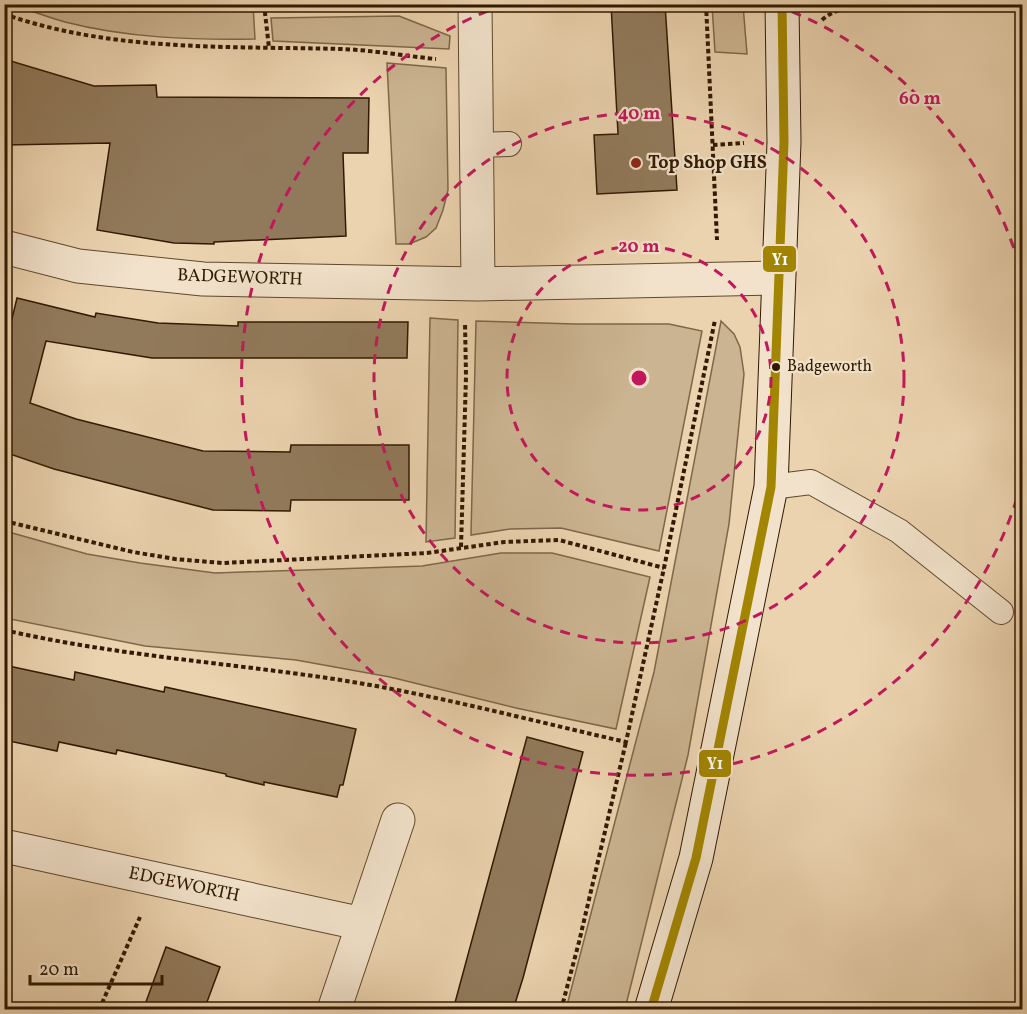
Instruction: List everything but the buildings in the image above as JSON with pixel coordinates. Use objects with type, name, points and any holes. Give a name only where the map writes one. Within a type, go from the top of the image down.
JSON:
[{"type":"street","points":[[472,283],[477,145],[475,4]]},
{"type":"street","points":[[651,1010],[696,858],[771,487],[784,142],[782,4]]},
{"type":"street","name":"BADGEWORTH","points":[[4,247],[78,266],[203,279],[472,283],[778,278]]},
{"type":"street","points":[[334,1010],[398,820]]},
{"type":"street","name":"EDGEWORTH","points":[[4,846],[363,924]]},
{"type":"lane","points":[[477,145],[509,144]]},
{"type":"lane","points":[[771,487],[811,482],[899,531],[1001,612]]},
{"type":"path","points":[[264,4],[269,49]]},
{"type":"path","points":[[706,4],[717,243]]},
{"type":"path","points":[[4,14],[56,29],[138,42],[269,49],[344,49],[476,63]]},
{"type":"path","points":[[713,145],[748,143]]},
{"type":"path","points":[[461,547],[466,376],[472,283]]},
{"type":"path","points":[[561,1010],[626,742],[715,319]]},
{"type":"path","points":[[4,521],[133,552],[175,559],[223,563],[407,555],[504,542],[559,540],[664,568]]},
{"type":"path","points":[[4,630],[59,642],[307,675],[405,692],[626,742]]},
{"type":"path","points":[[99,1010],[157,879]]},
{"type":"shaded area","points":[[12,5],[253,5],[255,39],[184,38],[112,32],[65,22]]},
{"type":"shaded area","points":[[712,5],[743,5],[747,54],[715,52]]},
{"type":"shaded area","points":[[399,16],[450,36],[449,49],[273,41],[271,18]]},
{"type":"shaded area","points":[[387,63],[446,68],[448,190],[436,228],[426,237],[409,244],[396,244]]},
{"type":"shaded area","points":[[430,318],[458,320],[455,538],[426,542]]},
{"type":"shaded area","points":[[476,321],[669,324],[702,331],[659,551],[561,528],[510,529],[471,535]]},
{"type":"shaded area","points":[[721,321],[734,334],[740,347],[744,374],[729,524],[688,755],[625,1009],[566,1009],[654,672]]},
{"type":"shaded area","points":[[5,531],[87,554],[215,573],[422,566],[501,553],[552,553],[650,577],[616,729],[516,708],[390,677],[296,660],[145,646],[5,618]]},
{"type":"transit line","name":"Y1","points":[[651,1010],[696,858],[771,487],[784,142],[782,4]]},
{"type":"place","name":"Top Shop GHS","points":[[636,163]]},
{"type":"place","name":"Badgeworth","points":[[776,367]]}]
